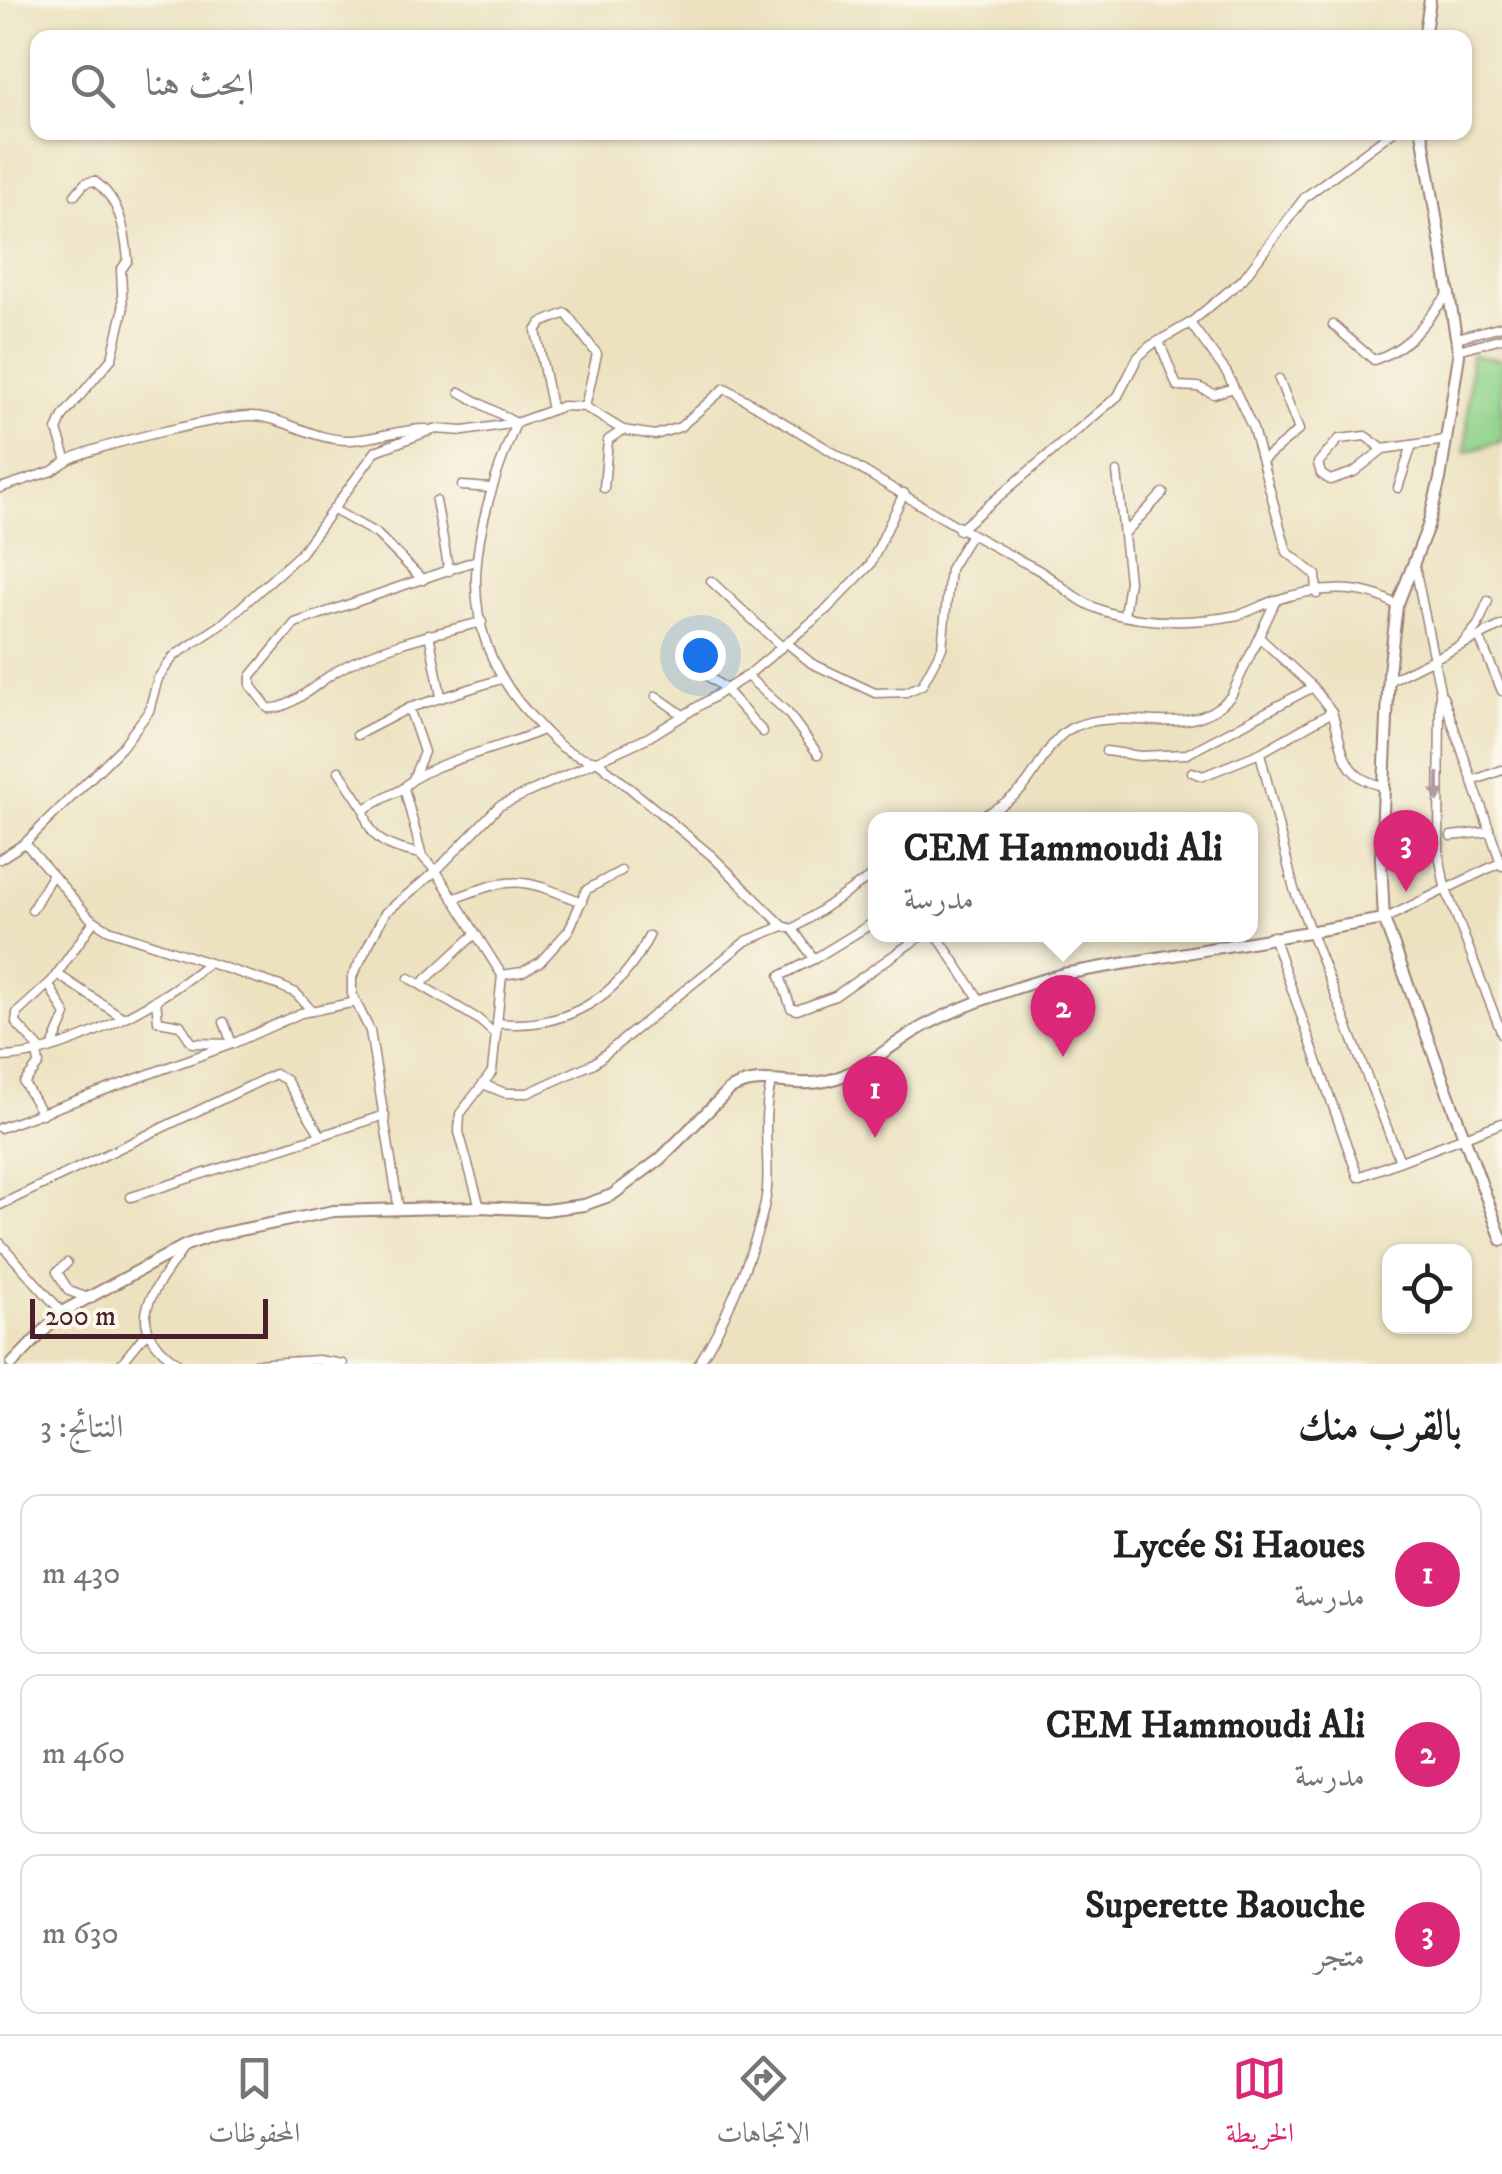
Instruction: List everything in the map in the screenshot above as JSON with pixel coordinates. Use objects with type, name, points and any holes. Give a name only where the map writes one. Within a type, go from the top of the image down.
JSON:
[{"type":"main road","points":[[1425,30],[1430,0]]},
{"type":"main road","points":[[1423,140],[1458,344],[1436,495],[1397,606],[1384,786],[1384,919],[1502,1240]]},
{"type":"main road","points":[[1258,939],[1384,919]]},
{"type":"main road","points":[[12,1364],[62,1312],[186,1245],[268,1222],[334,1211],[480,1207],[545,1210],[584,1205],[612,1195],[660,1159],[729,1090],[745,1080],[813,1083],[850,1073],[927,1024],[980,1000],[1063,974],[1240,942]]},
{"type":"street","points":[[959,530],[1118,396],[1138,357],[1190,323],[1243,279],[1305,197],[1381,140]]},
{"type":"street","points":[[67,460],[58,430],[63,416],[112,358],[124,311],[122,270],[128,260],[121,218],[110,195],[94,181],[86,183],[74,196]]},
{"type":"street","points":[[1333,325],[1374,360],[1405,347],[1420,334],[1450,292]]},
{"type":"street","points":[[552,410],[536,331],[541,323],[566,313],[597,354],[585,408]]},
{"type":"street","points":[[1190,323],[1234,388],[1264,459],[1287,552],[1316,576],[1317,594]]},
{"type":"street","points":[[1458,344],[1502,326]]},
{"type":"street","points":[[1458,344],[1502,338]]},
{"type":"street","points":[[1160,341],[1177,386],[1198,387],[1214,394],[1234,388]]},
{"type":"street","points":[[1264,459],[1299,430],[1278,379]]},
{"type":"street","points":[[0,488],[36,478],[80,452],[164,431],[253,416],[347,440],[402,429],[464,432],[516,423],[552,410],[585,408],[623,430],[655,435],[680,426],[725,388],[904,493],[959,530],[1037,569],[1072,598],[1124,615],[1177,622],[1241,614],[1276,600],[1350,588],[1384,597],[1397,606]]},
{"type":"street","points":[[460,392],[516,423]]},
{"type":"street","points":[[516,423],[491,488],[476,545],[482,622],[490,660],[556,746],[579,758],[596,761],[712,856],[788,927],[814,959]]},
{"type":"street","points":[[0,859],[25,844],[121,748],[149,711],[158,678],[174,656],[221,625],[300,554],[376,451],[434,429]]},
{"type":"street","points":[[604,488],[608,440],[623,430]]},
{"type":"street","points":[[1383,448],[1365,436],[1339,439],[1318,463],[1321,474],[1330,480],[1341,478],[1383,448],[1446,440]]},
{"type":"street","points":[[1398,488],[1412,444]]},
{"type":"street","points":[[1117,472],[1129,581],[1124,615]]},
{"type":"street","points":[[462,486],[491,488]]},
{"type":"street","points":[[400,1210],[370,1031],[356,1002],[352,977],[385,913],[436,871],[500,806],[649,737],[723,687],[747,676],[870,566],[904,493]]},
{"type":"street","points":[[1124,534],[1162,493]]},
{"type":"street","points":[[436,501],[449,570]]},
{"type":"street","points":[[334,510],[377,534],[423,580]]},
{"type":"street","points":[[711,581],[810,663],[833,670],[875,694],[906,692],[922,684],[947,629],[950,569],[971,534]]},
{"type":"street","points":[[476,560],[295,623],[251,676],[251,686],[268,708],[282,708],[340,668],[430,634],[482,622]]},
{"type":"street","points":[[1414,562],[1440,690],[1438,837],[1446,887],[1502,1034]]},
{"type":"street","points":[[987,812],[1022,789],[1062,734],[1076,726],[1110,721],[1173,724],[1221,707],[1231,696],[1276,600]]},
{"type":"street","points":[[1460,646],[1478,625],[1488,602]]},
{"type":"street","points":[[1389,681],[1502,625]]},
{"type":"street","points":[[430,634],[441,696]]},
{"type":"street","points":[[1479,637],[1502,692]]},
{"type":"street","points":[[1260,638],[1314,687],[1332,712],[1346,766],[1357,778],[1384,786]]},
{"type":"street","points":[[701,671],[723,687],[764,732]]},
{"type":"street","points":[[747,676],[788,713],[818,754]]},
{"type":"street","points":[[357,735],[409,708],[501,678]]},
{"type":"street","points":[[1106,750],[1140,756],[1187,754],[1314,687]]},
{"type":"street","points":[[1384,919],[1502,863],[1440,690]]},
{"type":"street","points":[[656,696],[682,714]]},
{"type":"street","points":[[409,708],[424,752],[412,780]]},
{"type":"street","points":[[1192,772],[1203,776],[1260,753],[1332,712]]},
{"type":"street","points":[[364,809],[449,763],[513,745],[542,730]]},
{"type":"street","points":[[1260,753],[1310,932],[1340,999],[1400,1161]]},
{"type":"street","points":[[1472,781],[1502,770]]},
{"type":"street","points":[[338,771],[364,809],[374,837],[390,848],[421,854]]},
{"type":"street","points":[[404,788],[421,854],[436,871],[502,975],[492,1072],[460,1114],[459,1132],[480,1207]]},
{"type":"street","points":[[1451,836],[1488,832]]},
{"type":"street","points":[[25,844],[94,921],[138,942],[280,986],[296,994],[312,1011]]},
{"type":"street","points":[[502,975],[522,972],[540,962],[569,930],[586,890],[621,871]]},
{"type":"street","points":[[32,910],[52,874]]},
{"type":"street","points":[[485,1085],[505,1093],[528,1093],[594,1063],[746,942],[788,927],[868,878]]},
{"type":"street","points":[[453,899],[504,880],[521,880],[582,902]]},
{"type":"street","points":[[42,1114],[24,1084],[39,1064],[39,1050],[16,1023],[17,1014],[49,984],[94,921]]},
{"type":"street","points":[[868,926],[780,976],[794,1010],[834,996],[912,942]]},
{"type":"street","points":[[421,984],[474,935]]},
{"type":"street","points":[[497,1023],[528,1026],[574,1016],[632,965],[649,936]]},
{"type":"street","points":[[1273,936],[1358,1177],[1502,1123]]},
{"type":"street","points":[[941,942],[980,1000]]},
{"type":"street","points":[[0,1057],[39,1050],[122,1018],[208,964]]},
{"type":"street","points":[[57,974],[122,1018]]},
{"type":"street","points":[[409,978],[496,1035]]},
{"type":"street","points":[[49,984],[66,1014],[54,1045]]},
{"type":"street","points":[[156,998],[158,1021],[180,1026],[192,1044],[232,1044]]},
{"type":"street","points":[[0,1128],[312,1011],[356,1002]]},
{"type":"street","points":[[224,1022],[232,1044]]},
{"type":"street","points":[[0,1205],[275,1074],[286,1080],[320,1134]]},
{"type":"street","points":[[698,1364],[724,1317],[766,1194],[764,1110],[772,1080]]},
{"type":"street","points":[[131,1197],[386,1116]]},
{"type":"street","points":[[0,1242],[62,1312]]},
{"type":"street","points":[[121,1364],[146,1334],[145,1314],[162,1278],[186,1245]]},
{"type":"street","points":[[67,1263],[58,1268],[63,1286],[91,1299]]},
{"type":"street","points":[[146,1334],[179,1364]]},
{"type":"street","points":[[255,1364],[318,1360],[343,1364]]},
{"type":"green space","points":[[1471,355],[1502,360],[1502,441],[1466,452]]},
{"type":"place","name":"Superette Baouche","points":[[1406,892]]},
{"type":"place","name":"CEM Hammoudi Ali","points":[[1063,1057]]},
{"type":"place","name":"Lycée Si Haoues","points":[[875,1138]]}]
